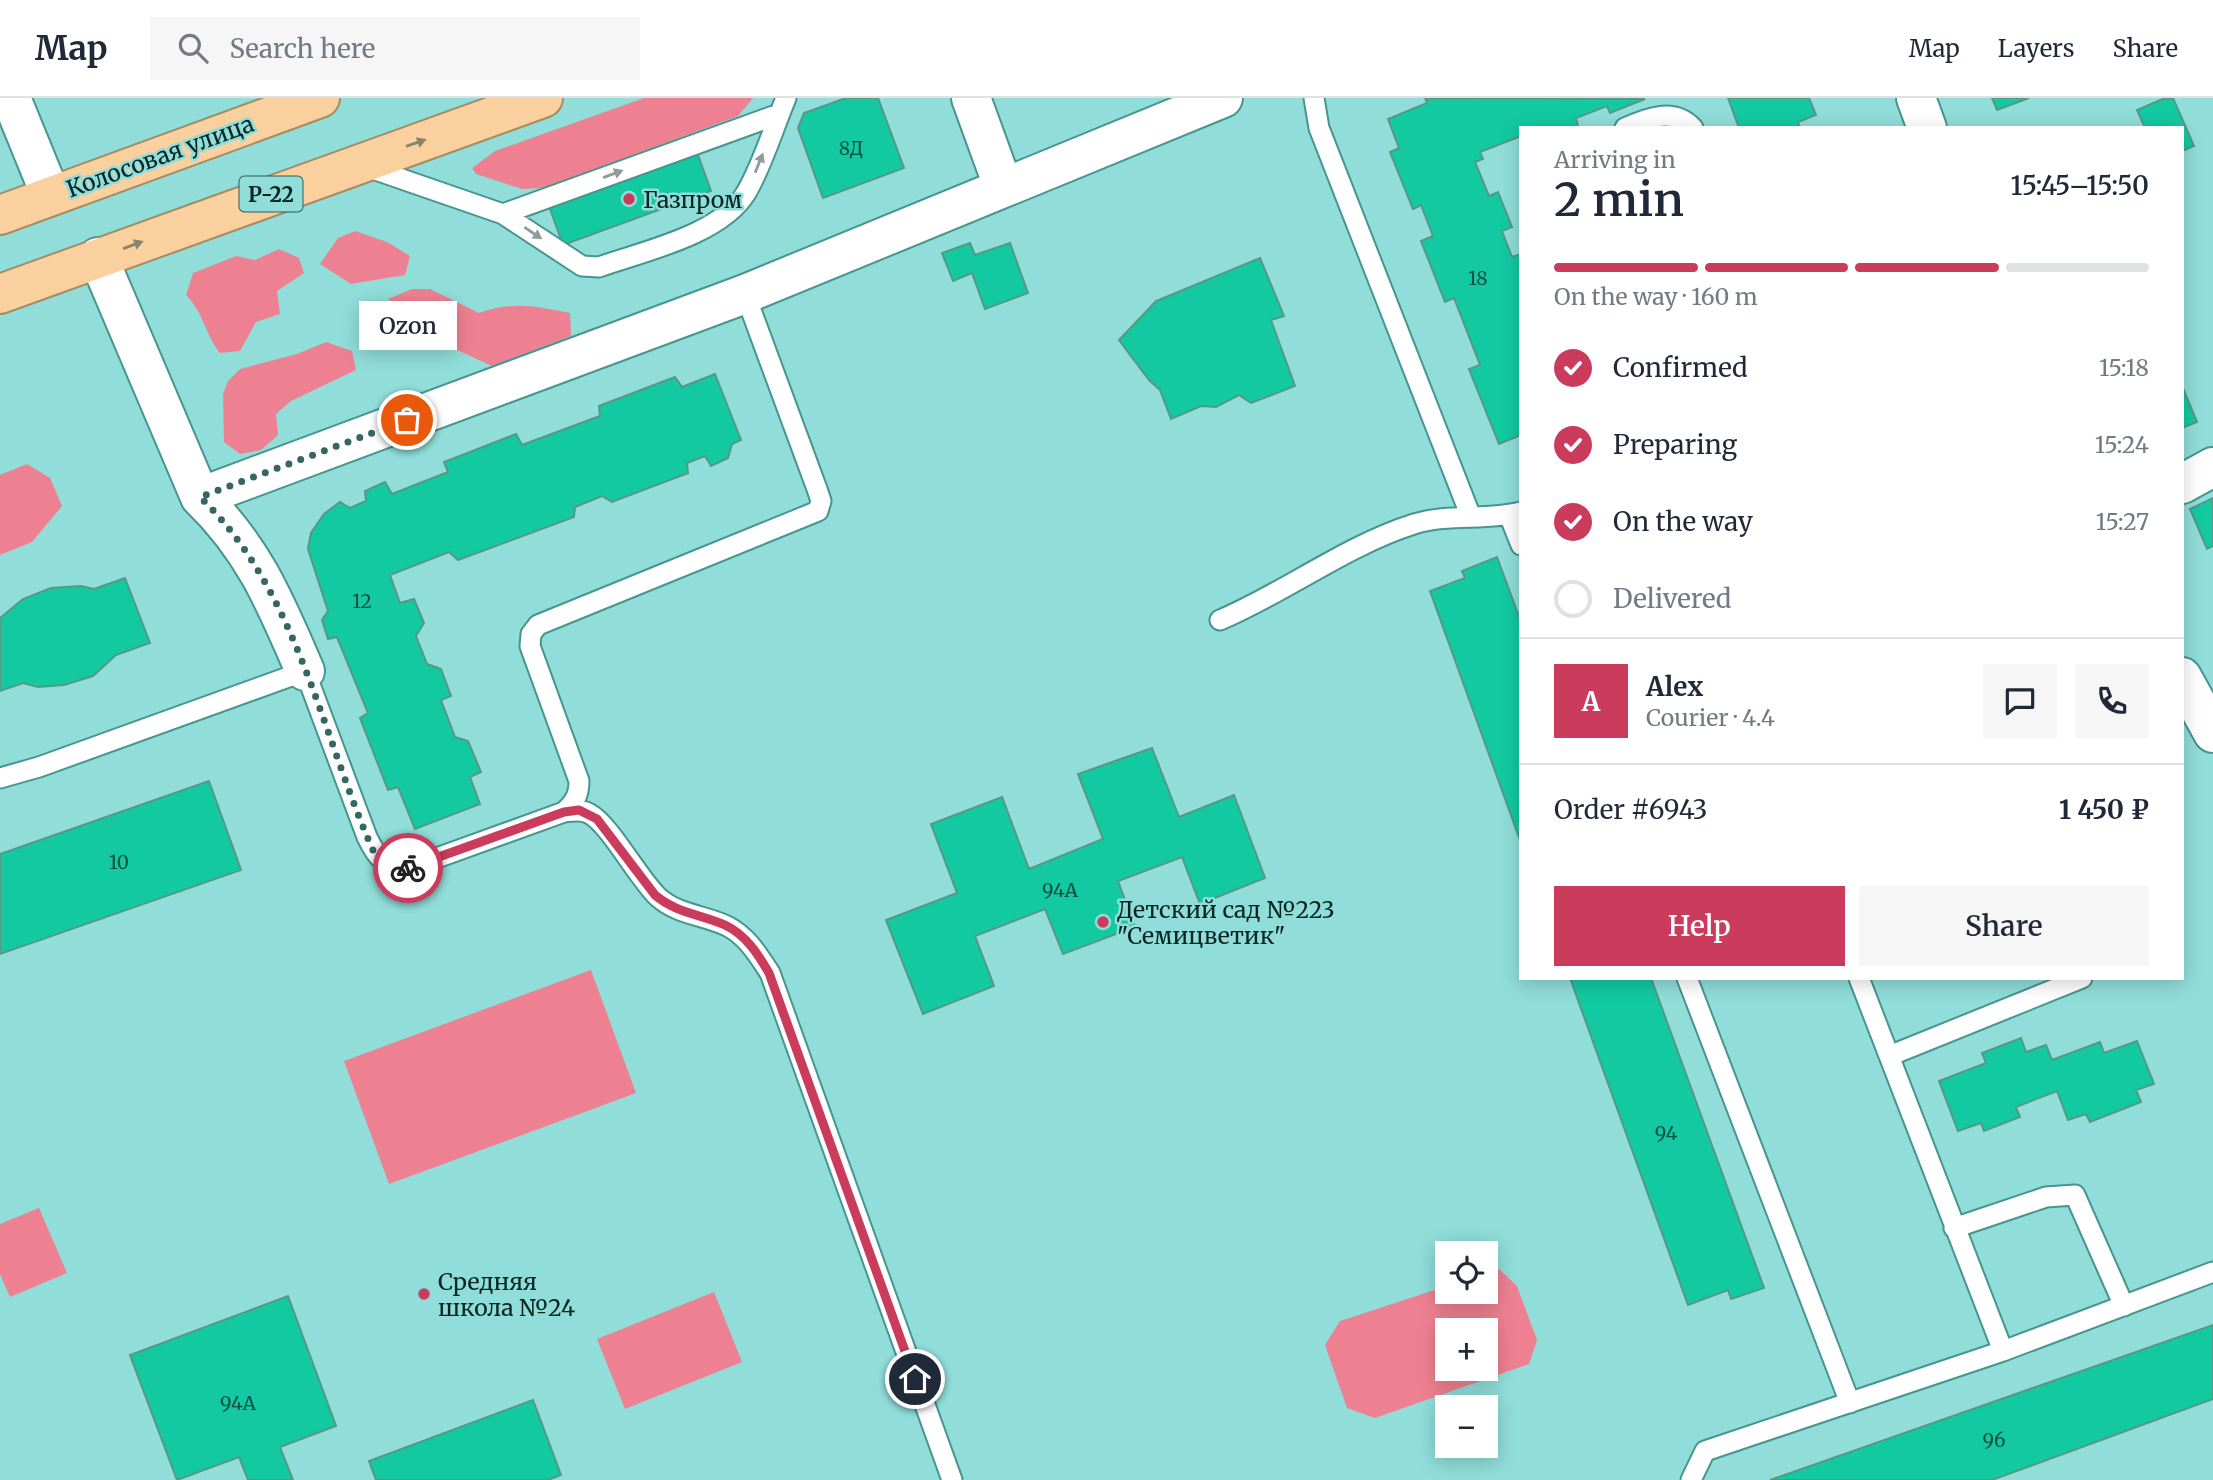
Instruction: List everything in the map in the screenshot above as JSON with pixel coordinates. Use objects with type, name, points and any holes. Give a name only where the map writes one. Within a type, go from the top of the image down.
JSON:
[{"type":"highway","name":"Колосовая улица","points":[[0,215],[320,98]]},
{"type":"highway","name":"Р-22","points":[[0,294],[543,98]]},
{"type":"street","points":[[11,98],[51,196]]},
{"type":"street","points":[[971,98],[1003,186]]},
{"type":"street","points":[[200,497],[745,294],[1223,98]]},
{"type":"street","points":[[1916,98],[1926,126]]},
{"type":"street","points":[[98,257],[200,497],[228,524],[265,580],[305,671]]},
{"type":"street","points":[[2184,483],[2213,467]]},
{"type":"street","points":[[2184,681],[2213,733]]},
{"type":"lane","points":[[1314,98],[1319,128],[1471,517]]},
{"type":"lane","points":[[356,164],[503,214],[582,266],[593,268],[704,229],[726,215],[752,181],[783,106]]},
{"type":"lane","points":[[503,214],[783,106]]},
{"type":"lane","points":[[1632,126],[1669,115],[1685,120],[1691,126]]},
{"type":"lane","points":[[564,812],[574,803],[579,792],[579,781],[530,646],[531,634],[538,625],[818,511],[821,501],[814,479],[745,294]]},
{"type":"lane","points":[[1220,620],[1259,603],[1360,547],[1413,525],[1441,518],[1515,513],[1519,534]]},
{"type":"lane","points":[[0,778],[39,767],[305,671],[367,837],[376,857],[386,865],[409,868],[564,812],[579,810],[597,819],[655,895],[679,911],[726,926],[737,933],[753,948],[769,973],[952,1480]]},
{"type":"lane","points":[[1688,980],[1850,1403]]},
{"type":"lane","points":[[1860,980],[2003,1351]]},
{"type":"lane","points":[[1889,1056],[2077,980]]},
{"type":"lane","points":[[1954,1228],[2046,1197],[2075,1195],[2124,1306]]},
{"type":"lane","points":[[1691,1480],[1705,1451],[2003,1351],[2213,1272]]},
{"type":"shaded area","points":[[644,98],[753,98],[738,116],[544,188],[522,189],[476,174],[472,168],[495,151]]},
{"type":"shaded area","points":[[355,231],[387,242],[410,256],[405,275],[351,284],[320,264],[338,238]]},
{"type":"shaded area","points":[[279,249],[299,258],[304,273],[277,291],[280,314],[256,322],[240,351],[220,353],[197,309],[186,295],[193,273],[236,256],[255,260]]},
{"type":"shaded area","points":[[412,289],[430,289],[479,313],[503,307],[524,306],[570,313],[571,336],[492,366],[433,339],[420,324],[395,316],[388,299]]},
{"type":"shaded area","points":[[326,342],[352,351],[356,370],[291,401],[276,414],[278,435],[261,450],[240,454],[224,442],[223,394],[228,381],[240,369],[297,354]]},
{"type":"shaded area","points":[[27,464],[50,478],[62,506],[32,542],[0,555],[0,475]]},
{"type":"shaded area","points":[[591,970],[636,1093],[389,1184],[344,1061]]},
{"type":"shaded area","points":[[39,1208],[67,1273],[10,1297],[0,1274],[0,1224]]},
{"type":"shaded area","points":[[1499,1269],[1517,1286],[1537,1340],[1529,1364],[1498,1375],[1498,1318],[1435,1318],[1435,1381],[1481,1381],[1375,1418],[1347,1408],[1325,1345],[1340,1321],[1435,1290],[1435,1304],[1498,1304]]},
{"type":"shaded area","points":[[714,1292],[742,1362],[625,1409],[597,1339]]},
{"type":"building","points":[[846,98],[878,98],[904,168],[823,198],[798,128],[804,113]]},
{"type":"building","points":[[1425,98],[1645,99],[1610,113],[1607,106],[1576,118],[1578,126],[1519,126],[1519,137],[1480,152],[1483,159],[1475,162],[1489,196],[1498,192],[1512,227],[1502,231],[1512,257],[1519,255],[1519,436],[1499,444],[1469,369],[1480,365],[1454,298],[1445,302],[1421,241],[1433,236],[1421,205],[1413,209],[1390,152],[1399,148],[1388,119],[1427,103]]},
{"type":"building","points":[[1728,98],[1809,98],[1816,115],[1798,122],[1799,126],[1738,126]]},
{"type":"building","points":[[1992,98],[2029,98],[1997,110]]},
{"type":"building","points":[[2165,98],[2173,98],[2194,146],[2184,150],[2184,126],[2144,126],[2137,110]]},
{"type":"building","points":[[697,152],[711,191],[563,245],[549,206]]},
{"type":"building","points":[[970,243],[975,255],[1010,243],[1028,293],[985,309],[972,273],[953,281],[942,253]]},
{"type":"building","points":[[1260,258],[1284,316],[1271,320],[1295,386],[1251,403],[1239,395],[1216,407],[1201,406],[1171,419],[1160,390],[1149,380],[1119,340],[1156,301]]},
{"type":"building","points":[[715,374],[741,440],[732,444],[728,458],[711,466],[705,456],[687,463],[688,473],[612,502],[602,496],[575,507],[574,517],[458,560],[449,552],[390,575],[400,603],[414,599],[424,623],[416,636],[427,664],[441,669],[451,696],[441,700],[455,737],[468,741],[481,772],[470,777],[480,804],[415,829],[398,787],[388,790],[360,718],[368,713],[337,637],[328,639],[322,620],[328,611],[308,549],[311,533],[324,514],[340,502],[350,508],[366,501],[365,491],[385,482],[392,494],[448,472],[444,462],[516,434],[522,445],[600,416],[599,406],[675,377],[682,387]]},
{"type":"building","points":[[2184,391],[2197,422],[2184,427]]},
{"type":"building","points":[[2213,498],[2213,546],[2207,549],[2190,509]]},
{"type":"building","points":[[1497,557],[1519,617],[1519,837],[1430,591],[1465,578],[1462,571]]},
{"type":"building","points":[[125,578],[150,643],[116,655],[93,676],[64,685],[38,687],[23,683],[0,691],[0,618],[23,599],[51,588],[81,586],[94,589]]},
{"type":"building","points":[[1152,748],[1179,817],[1234,795],[1265,878],[1200,904],[1182,857],[1118,881],[1135,927],[1063,954],[1045,909],[975,936],[994,986],[923,1014],[886,920],[957,893],[931,824],[1002,797],[1029,869],[1103,839],[1078,774]]},
{"type":"building","points":[[209,781],[241,870],[0,954],[0,854]]},
{"type":"building","points":[[1571,980],[1652,980],[1764,1288],[1731,1299],[1728,1290],[1688,1305]]},
{"type":"building","points":[[2021,1038],[2026,1052],[2046,1045],[2052,1060],[2100,1042],[2104,1053],[2137,1041],[2154,1084],[2136,1090],[2141,1102],[2090,1122],[2086,1114],[2068,1120],[2057,1091],[2016,1107],[2020,1117],[1984,1131],[1981,1123],[1958,1131],[1939,1081],[1986,1063],[1982,1053]]},
{"type":"building","points":[[288,1296],[336,1426],[280,1447],[293,1480],[248,1480],[239,1457],[177,1480],[130,1355]]},
{"type":"building","points":[[2213,1325],[2213,1399],[1992,1480],[1770,1480]]},
{"type":"building","points":[[533,1400],[561,1475],[548,1480],[376,1480],[369,1461]]},
{"type":"way so far","points":[[407,420],[200,497],[228,524],[265,580],[305,671],[376,857],[386,865],[408,868]]},
{"type":"place","name":"Газпром","points":[[629,199]]},
{"type":"place","name":"Ozon","points":[[407,420]]},
{"type":"place","name":"Детский сад №223 \"Семицветик\"","points":[[1103,922]]},
{"type":"place","name":"Средняя школа №24","points":[[424,1294]]},
{"type":"route","points":[[408,868],[564,812],[579,810],[597,819],[655,895],[667,905],[726,926],[747,941],[769,973],[915,1379]]}]
